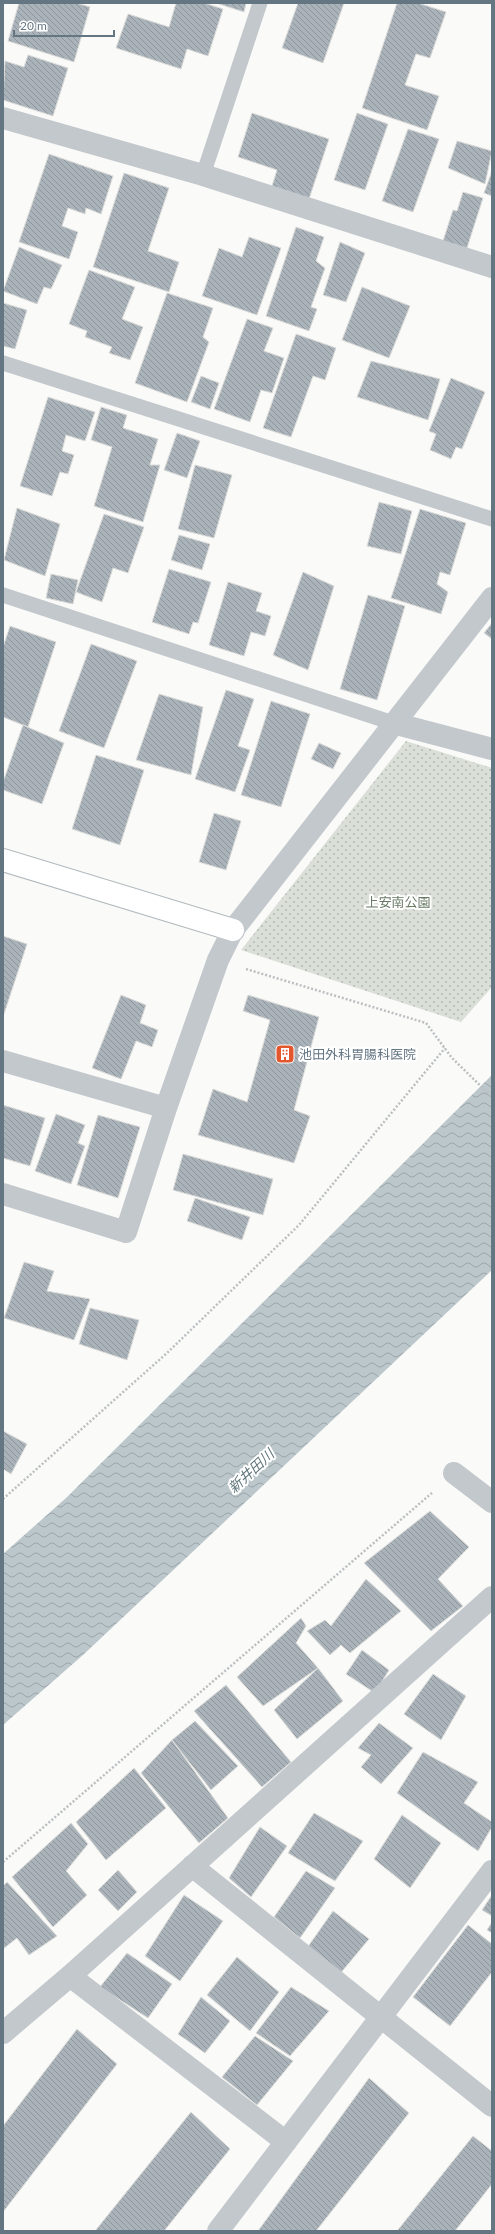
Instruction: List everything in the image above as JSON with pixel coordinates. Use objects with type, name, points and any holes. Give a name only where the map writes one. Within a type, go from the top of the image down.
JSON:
[{"type":"street","points":[[3,118],[203,175],[492,267]]},
{"type":"street","points":[[3,1194],[126,1232],[166,1108],[218,960],[232,930],[492,598]]},
{"type":"street","points":[[393,723],[492,749]]},
{"type":"street","points":[[3,860],[232,930]]},
{"type":"street","points":[[3,1060],[166,1108]]},
{"type":"street","points":[[454,1473],[492,1502]]},
{"type":"street","points":[[3,2033],[70,1976],[492,1597]]},
{"type":"street","points":[[192,1866],[382,2016],[492,2106]]},
{"type":"street","points":[[218,2231],[492,1872]]},
{"type":"street","points":[[70,1976],[286,2142]]},
{"type":"lane","points":[[203,175],[260,3]]},
{"type":"lane","points":[[3,363],[492,519]]},
{"type":"lane","points":[[3,595],[393,723]]},
{"type":"path","points":[[218,960],[426,1023],[452,1058],[492,1097]]},
{"type":"path","points":[[3,1499],[167,1353],[298,1225],[445,1048]]},
{"type":"path","points":[[3,1862],[454,1473]]},
{"type":"green space","name":"上安南公園","points":[[406,741],[492,768],[492,987],[461,1022],[241,950]]},
{"type":"water","name":"新井田川","points":[[492,1075],[492,1270],[83,1655],[3,1725],[3,1554],[66,1498]]},
{"type":"building","points":[[19,3],[76,3],[90,7],[74,62],[8,41]]},
{"type":"building","points":[[176,3],[204,3],[223,9],[208,56],[187,49],[181,69],[116,48],[128,14],[169,27]]},
{"type":"building","points":[[216,3],[246,3],[244,12]]},
{"type":"building","points":[[298,3],[344,3],[323,63],[282,48]]},
{"type":"building","points":[[397,3],[418,3],[446,12],[430,58],[416,54],[405,85],[439,96],[427,130],[362,108]]},
{"type":"building","points":[[28,55],[68,68],[53,116],[3,100],[5,61],[24,67]]},
{"type":"building","points":[[252,113],[329,139],[309,199],[272,186],[277,170],[238,157]]},
{"type":"building","points":[[357,113],[388,124],[365,190],[334,180]]},
{"type":"building","points":[[408,129],[439,139],[413,212],[382,201]]},
{"type":"building","points":[[457,141],[492,151],[485,184],[448,168]]},
{"type":"building","points":[[49,154],[113,176],[101,214],[86,208],[85,214],[68,208],[62,226],[78,232],[69,259],[19,242]]},
{"type":"building","points":[[492,171],[492,196],[484,193]]},
{"type":"building","points":[[124,173],[169,188],[148,251],[179,262],[169,292],[93,267]]},
{"type":"building","points":[[463,192],[483,198],[466,251],[442,244],[453,210],[457,211]]},
{"type":"building","points":[[296,227],[324,237],[316,261],[325,268],[311,307],[317,309],[309,331],[266,316]]},
{"type":"building","points":[[249,237],[281,248],[257,315],[202,296],[219,248],[242,257]]},
{"type":"building","points":[[340,242],[365,253],[346,302],[323,295]]},
{"type":"building","points":[[19,247],[62,265],[51,289],[44,287],[37,304],[3,291]]},
{"type":"building","points":[[89,270],[135,287],[122,319],[143,327],[130,360],[109,353],[112,347],[85,337],[87,331],[69,324]]},
{"type":"building","points":[[362,287],[410,306],[389,358],[342,340]]},
{"type":"building","points":[[167,293],[213,308],[203,337],[209,342],[187,402],[135,383]]},
{"type":"building","points":[[3,303],[27,310],[15,349],[3,346]]},
{"type":"building","points":[[247,319],[273,328],[264,351],[284,358],[272,393],[261,390],[250,422],[214,409]]},
{"type":"building","points":[[296,334],[336,348],[325,380],[313,376],[291,437],[263,428]]},
{"type":"building","points":[[371,361],[440,379],[428,420],[357,397]]},
{"type":"building","points":[[201,376],[219,383],[210,409],[191,402]]},
{"type":"building","points":[[451,378],[485,392],[462,449],[456,447],[451,459],[430,450],[436,434],[429,431]]},
{"type":"building","points":[[48,397],[95,412],[85,441],[66,435],[62,451],[74,455],[68,474],[60,472],[52,496],[20,486]]},
{"type":"building","points":[[101,407],[127,415],[123,428],[158,439],[150,465],[160,465],[143,522],[94,506],[112,447],[91,440]]},
{"type":"building","points":[[177,433],[200,441],[187,478],[164,470]]},
{"type":"building","points":[[195,465],[232,475],[214,538],[178,529]]},
{"type":"building","points":[[379,502],[412,511],[401,554],[367,546]]},
{"type":"building","points":[[17,508],[60,524],[45,576],[4,560]]},
{"type":"building","points":[[420,509],[466,523],[450,575],[440,572],[437,584],[448,592],[441,614],[391,598]]},
{"type":"building","points":[[104,514],[144,527],[128,573],[113,568],[102,602],[76,592]]},
{"type":"building","points":[[179,535],[210,544],[202,570],[171,560]]},
{"type":"building","points":[[169,569],[211,582],[198,623],[193,622],[189,634],[152,622]]},
{"type":"building","points":[[303,572],[334,586],[308,670],[273,655]]},
{"type":"building","points":[[51,574],[78,580],[73,604],[46,598]]},
{"type":"building","points":[[228,582],[262,593],[256,611],[271,616],[265,636],[251,632],[244,656],[209,645]]},
{"type":"building","points":[[368,595],[405,606],[377,700],[340,689]]},
{"type":"building","points":[[492,623],[492,639],[484,633]]},
{"type":"building","points":[[10,626],[56,642],[28,727],[3,717],[3,647]]},
{"type":"building","points":[[91,644],[137,661],[104,748],[59,731]]},
{"type":"building","points":[[226,690],[254,699],[238,746],[250,750],[235,792],[195,779]]},
{"type":"building","points":[[159,694],[203,707],[191,775],[136,760]]},
{"type":"building","points":[[271,701],[310,714],[281,807],[241,795]]},
{"type":"building","points":[[23,725],[64,743],[42,804],[3,790],[3,782]]},
{"type":"building","points":[[319,743],[341,753],[333,769],[311,759]]},
{"type":"building","points":[[96,755],[144,770],[120,845],[72,829]]},
{"type":"building","points":[[214,813],[241,821],[226,870],[199,862]]},
{"type":"building","points":[[3,936],[27,944],[3,1017]]},
{"type":"building","points":[[121,995],[146,1005],[140,1023],[158,1030],[152,1047],[136,1041],[121,1079],[92,1068]]},
{"type":"building","name":"池田外科胃腸科医院","points":[[248,995],[319,1017],[294,1110],[310,1116],[294,1163],[198,1135],[213,1089],[247,1102],[270,1020],[243,1011]]},
{"type":"building","points":[[3,1105],[45,1118],[30,1166],[3,1158]]},
{"type":"building","points":[[56,1114],[85,1125],[78,1143],[85,1146],[71,1184],[35,1171]]},
{"type":"building","points":[[98,1115],[140,1127],[118,1198],[77,1185]]},
{"type":"building","points":[[183,1154],[273,1179],[263,1215],[173,1190]]},
{"type":"building","points":[[195,1198],[250,1217],[242,1240],[187,1221]]},
{"type":"building","points":[[24,1262],[54,1271],[47,1291],[90,1299],[74,1340],[4,1318]]},
{"type":"building","points":[[90,1308],[139,1320],[127,1360],[79,1344]]},
{"type":"building","points":[[3,1431],[27,1444],[11,1474],[3,1469]]},
{"type":"building","points":[[430,1511],[469,1547],[438,1579],[463,1606],[431,1631],[364,1563]]},
{"type":"building","points":[[366,1579],[401,1611],[350,1653],[341,1645],[330,1655],[307,1631],[325,1620],[331,1626]]},
{"type":"building","points":[[301,1618],[306,1626],[296,1643],[318,1668],[263,1706],[237,1677]]},
{"type":"building","points":[[362,1650],[389,1670],[375,1693],[346,1674]]},
{"type":"building","points":[[318,1668],[343,1701],[297,1739],[274,1710]]},
{"type":"building","points":[[433,1674],[466,1696],[441,1740],[404,1714]]},
{"type":"building","points":[[226,1685],[291,1762],[262,1787],[194,1711]]},
{"type":"building","points":[[195,1721],[238,1766],[211,1790],[172,1740]]},
{"type":"building","points":[[379,1723],[413,1748],[381,1784],[361,1767],[371,1755],[358,1748]]},
{"type":"building","points":[[172,1740],[228,1818],[199,1843],[141,1773]]},
{"type":"building","points":[[423,1752],[478,1782],[464,1803],[492,1822],[492,1827],[478,1851],[397,1793]]},
{"type":"building","points":[[134,1768],[166,1808],[106,1860],[76,1822]]},
{"type":"building","points":[[314,1813],[363,1841],[335,1881],[288,1853]]},
{"type":"building","points":[[402,1815],[441,1843],[410,1888],[374,1859]]},
{"type":"building","points":[[71,1823],[88,1844],[66,1871],[87,1895],[53,1927],[12,1877]]},
{"type":"building","points":[[260,1827],[287,1846],[251,1897],[229,1878]]},
{"type":"building","points":[[118,1870],[137,1892],[118,1911],[98,1890]]},
{"type":"building","points":[[306,1871],[335,1888],[300,1938],[274,1917]]},
{"type":"building","points":[[7,1882],[57,1936],[29,1955],[17,1938],[3,1949],[3,1886]]},
{"type":"building","points":[[184,1895],[223,1921],[180,1981],[145,1956]]},
{"type":"building","points":[[492,1895],[492,1916],[482,1910]]},
{"type":"building","points":[[333,1911],[369,1939],[339,1975],[307,1948]]},
{"type":"building","points":[[492,1922],[492,1933],[487,1930]]},
{"type":"building","points":[[468,1925],[492,1944],[492,1972],[450,2026],[413,1997]]},
{"type":"building","points":[[127,1953],[172,1984],[148,2018],[100,1987]]},
{"type":"building","points":[[237,1957],[279,1992],[250,2031],[207,1995]]},
{"type":"building","points":[[291,1987],[329,2011],[290,2056],[256,2033]]},
{"type":"building","points":[[201,1997],[230,2021],[205,2053],[178,2034]]},
{"type":"building","points":[[77,2029],[117,2064],[3,2212],[3,2126]]},
{"type":"building","points":[[255,2036],[293,2061],[257,2105],[222,2077]]},
{"type":"building","points":[[369,2078],[409,2113],[316,2231],[258,2231]]},
{"type":"building","points":[[191,2112],[230,2149],[164,2231],[95,2231]]},
{"type":"building","points":[[473,2136],[492,2151],[492,2184],[455,2231],[397,2231]]},
{"type":"place","name":"池田外科胃腸科医院","points":[[285,1054]]}]
